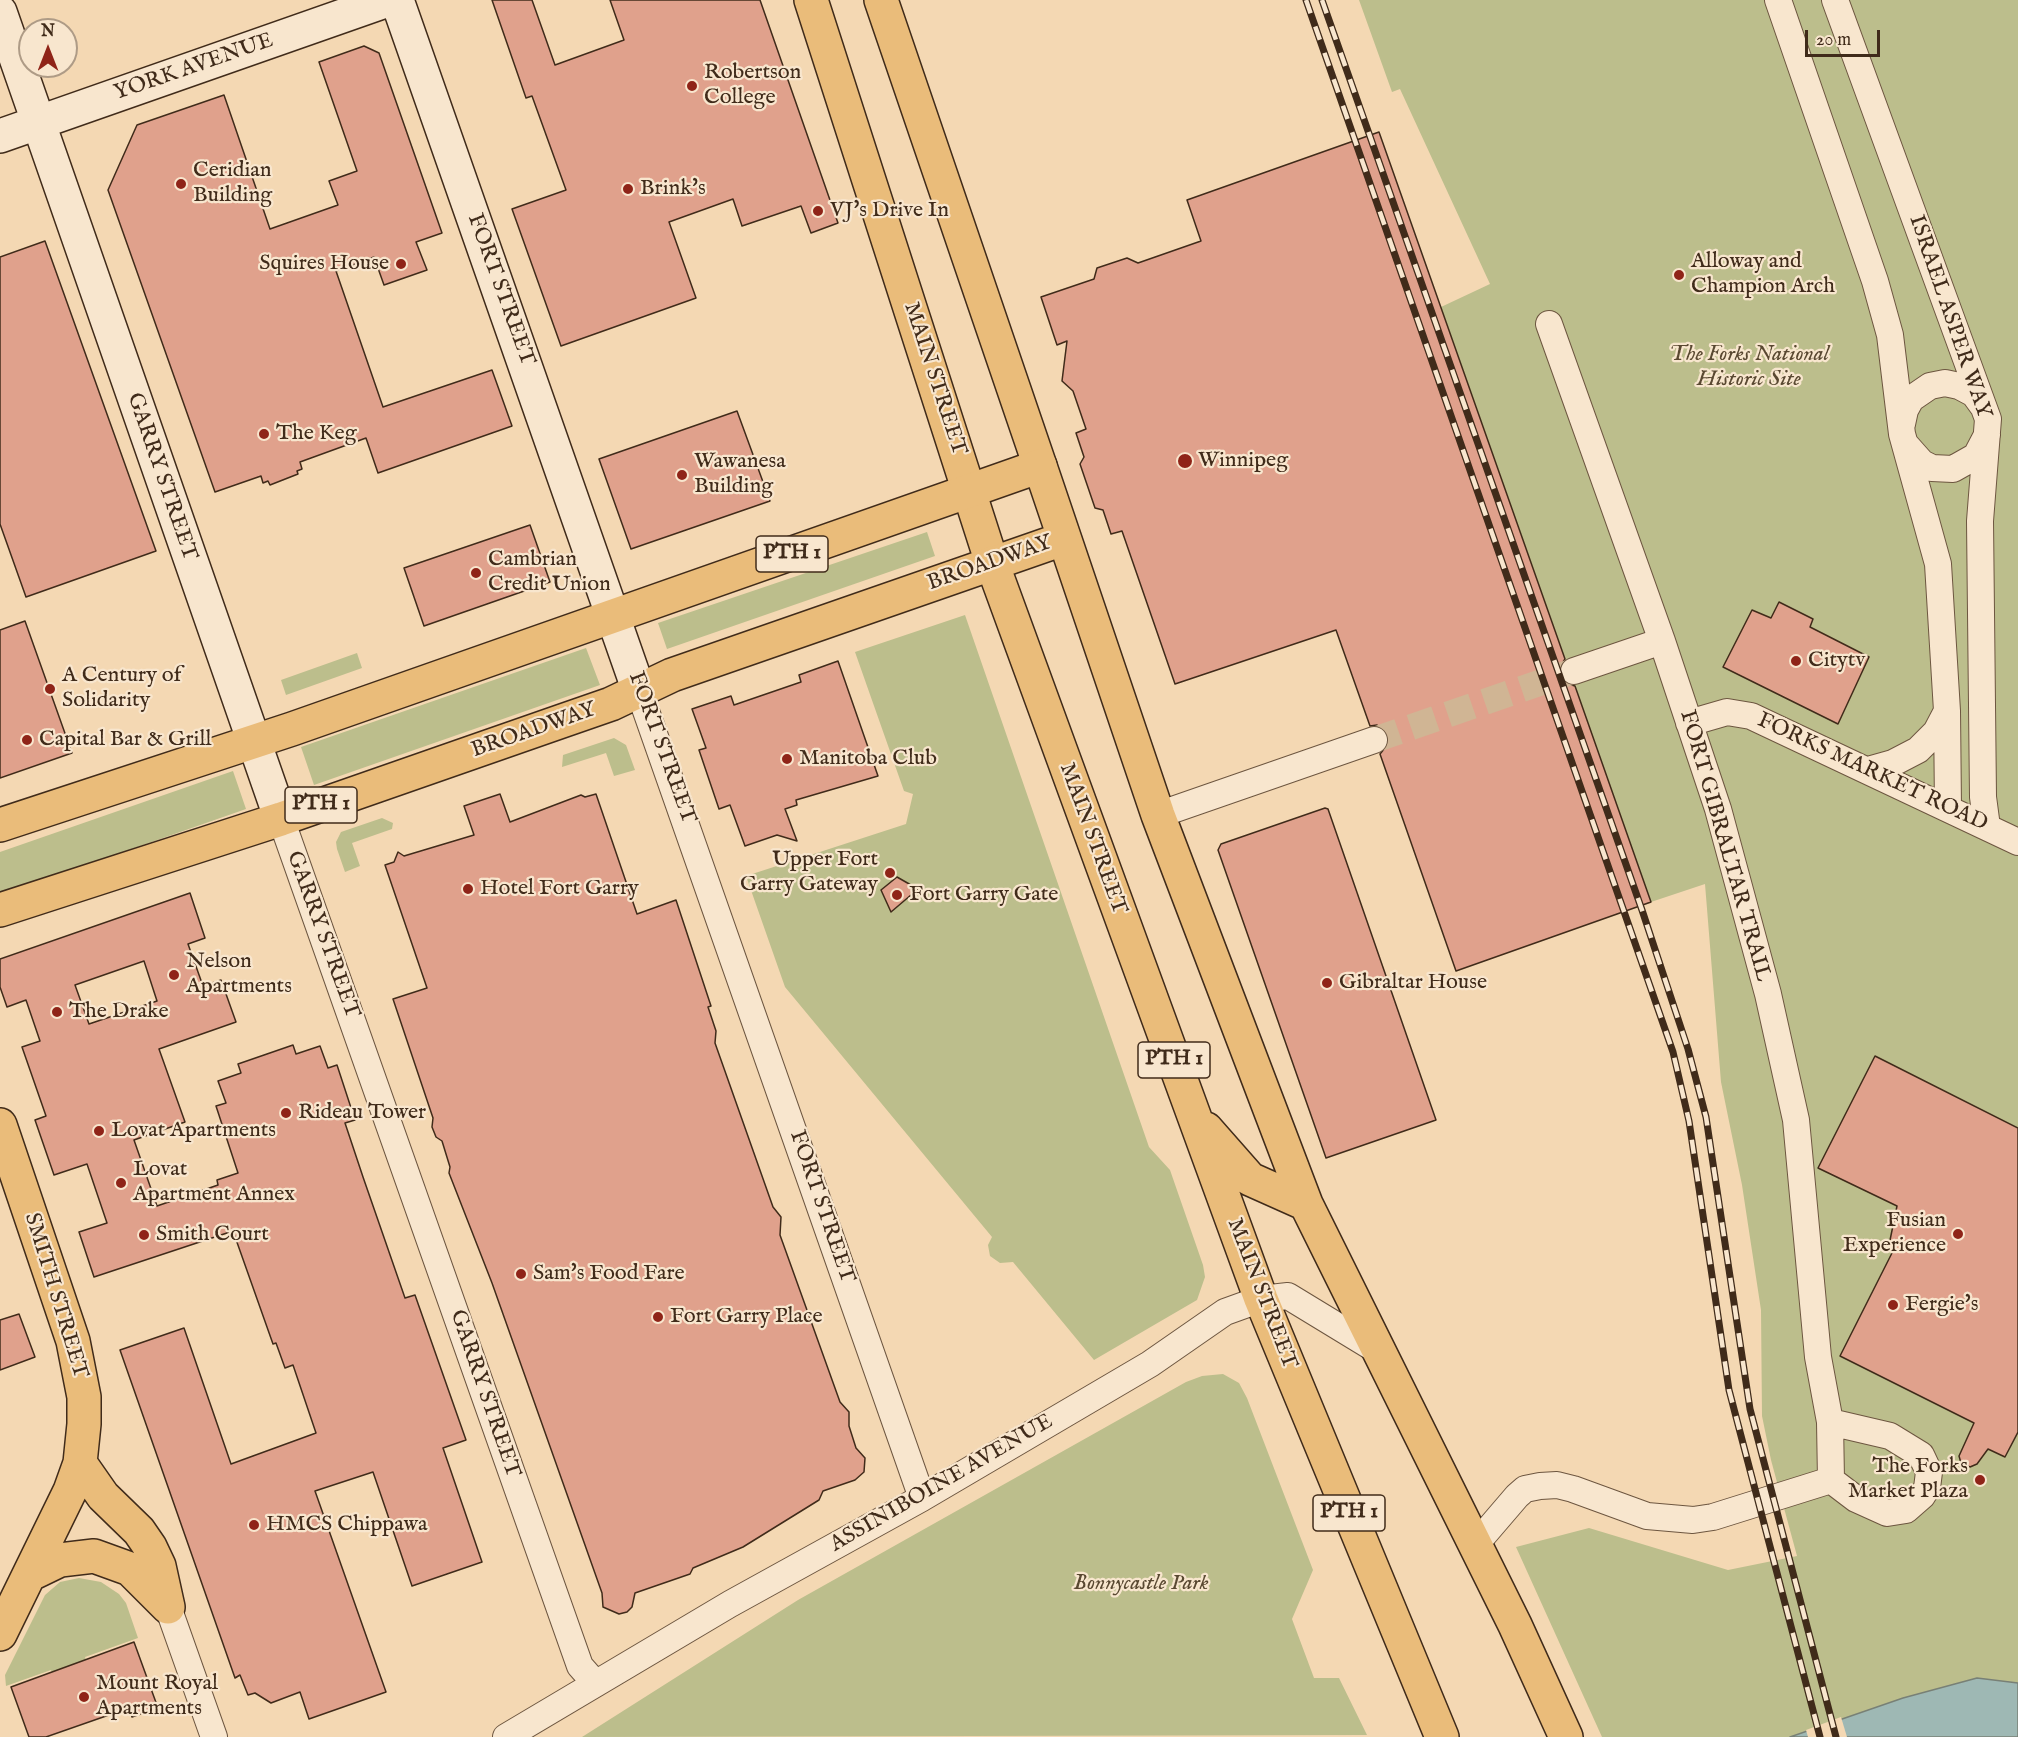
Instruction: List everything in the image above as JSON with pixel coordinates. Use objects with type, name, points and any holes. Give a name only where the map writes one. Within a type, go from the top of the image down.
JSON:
[{"type":"main road","name":"MAIN STREET","points":[[811,0],[992,563],[1261,1299],[1442,1737]]},
{"type":"main road","points":[[881,0],[1040,466]]},
{"type":"main road","name":"PTH 1","points":[[0,825],[254,742],[1040,466],[1158,815],[1306,1204],[1515,1624],[1566,1737]]},
{"type":"main road","name":"BROADWAY","points":[[0,910],[281,819],[562,721],[639,691],[672,675],[1063,539]]},
{"type":"main road","points":[[1194,1114],[1250,1179],[1306,1204]]},
{"type":"main road","name":"SMITH STREET","points":[[0,1125],[65,1317],[79,1369],[84,1424],[80,1463],[70,1491],[0,1634]]},
{"type":"main road","points":[[80,1463],[103,1496],[140,1531],[150,1547],[159,1566],[168,1607]]},
{"type":"main road","points":[[29,1575],[60,1560],[94,1556],[130,1569],[168,1607]]},
{"type":"street","name":"YORK AVENUE","points":[[0,136],[388,0]]},
{"type":"street","name":"FORT STREET","points":[[397,0],[922,1498]]},
{"type":"street","points":[[1778,0],[1875,281],[1890,335],[1904,434],[1938,564],[1947,711],[1948,808]]},
{"type":"street","name":"ISRAEL ASPER WAY","points":[[1835,0],[1988,419],[1980,521],[1983,797],[1987,827]]},
{"type":"street","name":"GARRY STREET","points":[[0,12],[281,819],[580,1666],[595,1683]]},
{"type":"street","name":"FORT GIBRALTAR TRAIL","points":[[1549,324],[1662,641],[1726,834],[1768,994],[1796,1120],[1818,1358],[1830,1422],[1831,1480]]},
{"type":"street","points":[[1983,407],[1974,394],[1959,386],[1945,383],[1930,386],[1911,399],[1905,410],[1904,434],[1922,463],[1932,468],[1953,469],[1976,456],[1988,434]]},
{"type":"street","points":[[1574,671],[1662,641]]},
{"type":"street","points":[[1868,770],[1893,763],[1918,750],[1936,732],[1947,711]]},
{"type":"street","name":"FORKS MARKET ROAD","points":[[1689,723],[1727,712],[1742,713],[2018,842]]},
{"type":"street","points":[[1158,815],[1374,740]]},
{"type":"street","name":"ASSINIBOINE AVENUE","points":[[506,1737],[730,1604],[922,1498],[1150,1364],[1226,1311],[1261,1299],[1288,1296],[1380,1352]]},
{"type":"street","points":[[1475,1545],[1517,1496],[1525,1489],[1540,1486],[1557,1485],[1573,1489],[1647,1516],[1693,1520],[1724,1514],[1831,1480],[1856,1499],[1874,1508],[1898,1513],[1906,1510],[1922,1496],[1927,1488],[1929,1472],[1921,1455],[1890,1436],[1830,1422]]},
{"type":"street","points":[[168,1607],[214,1737]]},
{"type":"green space","name":"The Forks National Historic Site","points":[[1359,0],[2018,0],[2018,1737],[1602,1737],[1516,1547],[1589,1528],[1728,1570],[1797,1556],[1771,1460],[1762,1416],[1761,1310],[1742,1185],[1721,1082],[1705,884],[1651,902],[1441,307],[1490,284],[1400,89],[1392,92]]},
{"type":"green space","points":[[927,532],[935,556],[667,649],[658,623]]},
{"type":"green space","points":[[965,615],[1149,1147],[1170,1170],[1203,1265],[1205,1277],[1197,1300],[1094,1360],[1013,1262],[1000,1263],[990,1256],[988,1245],[992,1237],[785,987],[746,876],[906,824],[913,794],[904,791],[855,652]]},
{"type":"green space","points":[[586,648],[600,685],[314,785],[301,747]]},
{"type":"green space","points":[[357,653],[362,668],[286,695],[281,680]]},
{"type":"green space","points":[[614,738],[626,745],[635,770],[614,776],[606,753],[562,767],[563,755]]},
{"type":"green space","points":[[233,771],[246,809],[0,895],[0,852]]},
{"type":"green space","points":[[382,818],[393,823],[392,829],[352,843],[360,866],[345,872],[336,842],[341,832]]},
{"type":"green space","name":"Bonnycastle Park","points":[[1223,1374],[1239,1383],[1247,1398],[1313,1570],[1292,1619],[1314,1678],[1339,1678],[1367,1735],[582,1737],[798,1600],[1186,1382],[1202,1376]]},
{"type":"green space","points":[[79,1578],[101,1582],[119,1594],[126,1603],[138,1638],[85,1657],[90,1671],[56,1683],[51,1670],[6,1686],[5,1675],[45,1595],[60,1582]]},
{"type":"water","points":[[1977,1678],[2018,1683],[2018,1737],[1790,1737],[1903,1698]]},
{"type":"pier","points":[[1841,1717],[1847,1737],[1808,1737],[1806,1730]]},
{"type":"building","points":[[492,0],[532,0],[555,65],[624,40],[610,0],[760,0],[838,223],[811,233],[801,206],[742,226],[733,199],[669,222],[696,298],[561,346],[512,209],[566,190],[532,96],[526,98]]},
{"type":"building","points":[[364,46],[379,53],[442,233],[416,242],[427,270],[384,285],[374,257],[336,271],[383,407],[492,370],[512,426],[378,473],[366,438],[300,462],[302,469],[297,471],[298,474],[270,485],[268,481],[263,483],[261,476],[215,492],[108,190],[137,125],[224,95],[270,229],[338,205],[329,181],[357,171],[319,62]]},
{"type":"building","points":[[1379,132],[1565,659],[1559,668],[1560,676],[1565,683],[1575,686],[1651,902],[1456,971],[1380,754],[1389,743],[1388,735],[1377,725],[1370,726],[1336,630],[1175,684],[1122,531],[1111,534],[1103,510],[1095,508],[1080,464],[1084,457],[1076,433],[1086,429],[1073,391],[1062,381],[1067,341],[1057,345],[1041,297],[1094,279],[1097,268],[1127,258],[1138,263],[1201,241],[1187,200]]},
{"type":"building","points":[[45,241],[156,551],[26,597],[0,524],[0,257]]},
{"type":"building","name":"Wawanesa Building","points":[[737,411],[770,501],[631,549],[599,459]]},
{"type":"building","name":"Cambrian Credit Union","points":[[530,525],[550,582],[424,626],[404,568]]},
{"type":"building","name":"Citytv","points":[[1779,602],[1813,619],[1810,627],[1869,657],[1838,724],[1723,667],[1752,610],[1771,618]]},
{"type":"building","points":[[25,621],[72,753],[0,778],[0,630]]},
{"type":"building","name":"Manitoba Club","points":[[838,661],[878,776],[796,800],[797,805],[785,809],[797,841],[777,835],[745,846],[730,805],[719,809],[699,750],[706,748],[692,709],[731,696],[734,705],[801,682],[799,675]]},
{"type":"building","name":"Fort Garry Place","points":[[500,794],[510,822],[581,795],[585,797],[596,794],[637,914],[676,900],[711,1006],[708,1007],[716,1031],[715,1043],[773,1207],[781,1217],[780,1235],[840,1402],[849,1412],[849,1426],[856,1448],[865,1458],[864,1472],[855,1480],[823,1491],[819,1500],[743,1547],[693,1568],[690,1574],[635,1593],[632,1607],[627,1612],[619,1614],[603,1607],[602,1593],[492,1283],[449,1173],[450,1167],[442,1141],[436,1137],[432,1127],[433,1118],[393,999],[427,988],[385,865],[394,862],[398,852],[404,856],[474,835],[464,806]]},
{"type":"building","name":"Gibraltar House","points":[[1325,808],[1328,809],[1436,1120],[1326,1158],[1218,850],[1221,844]]},
{"type":"building","name":"Fort Garry Gate","points":[[897,877],[918,889],[891,912],[881,890]]},
{"type":"building","points":[[190,893],[205,938],[188,944],[203,986],[221,980],[236,1022],[159,1049],[185,1122],[134,1140],[157,1206],[218,1185],[217,1180],[238,1173],[216,1106],[226,1103],[218,1081],[241,1073],[238,1064],[293,1045],[296,1054],[320,1046],[328,1068],[337,1065],[355,1120],[345,1123],[363,1177],[405,1298],[415,1295],[466,1440],[443,1448],[482,1562],[412,1586],[373,1472],[315,1491],[386,1692],[309,1719],[300,1692],[271,1703],[255,1693],[248,1695],[240,1675],[235,1678],[120,1350],[184,1328],[231,1464],[316,1433],[293,1365],[285,1368],[276,1343],[273,1344],[233,1231],[94,1277],[79,1232],[107,1223],[87,1164],[54,1175],[35,1120],[46,1116],[22,1047],[40,1041],[26,1000],[7,1007],[0,987],[0,959]],"holes":[[[144,961],[157,1001],[89,1024],[75,985]]]},
{"type":"building","points":[[1875,1056],[2018,1128],[2018,1432],[2005,1457],[1988,1449],[1977,1464],[1970,1467],[1961,1463],[1959,1456],[1974,1423],[1840,1356],[1893,1251],[1888,1250],[1897,1206],[1818,1168]]},
{"type":"building","points":[[19,1314],[35,1357],[0,1370],[0,1320]]},
{"type":"building","name":"Mount Royal Apartments","points":[[134,1642],[158,1708],[132,1717],[129,1708],[46,1737],[29,1737],[11,1687]]},
{"type":"tunnel","points":[[1374,740],[1574,671]]},
{"type":"railway","points":[[1306,0],[1673,1052],[1689,1121],[1729,1390],[1820,1737]]},
{"type":"railway","points":[[1322,0],[1642,910],[1688,1049],[1706,1117],[1750,1409],[1836,1737]]},
{"type":"place","name":"Robertson College","points":[[692,86]]},
{"type":"place","name":"Ceridian Building","points":[[181,184]]},
{"type":"place","name":"Brink's","points":[[628,189]]},
{"type":"place","name":"VJ's Drive In","points":[[818,211]]},
{"type":"place","name":"Squires House","points":[[401,264]]},
{"type":"place","name":"Alloway and Champion Arch","points":[[1679,275]]},
{"type":"place","name":"The Keg","points":[[264,434]]},
{"type":"place","name":"Winnipeg","points":[[1185,461]]},
{"type":"place","name":"Wawanesa Building","points":[[682,475]]},
{"type":"place","name":"Cambrian Credit Union","points":[[476,573]]},
{"type":"place","name":"Citytv","points":[[1796,661]]},
{"type":"place","name":"A Century of Solidarity","points":[[50,689]]},
{"type":"place","name":"Capital Bar & Grill","points":[[27,740]]},
{"type":"place","name":"Manitoba Club","points":[[787,759]]},
{"type":"place","name":"Upper Fort Garry Gateway","points":[[890,873]]},
{"type":"place","name":"Hotel Fort Garry","points":[[468,889]]},
{"type":"place","name":"Fort Garry Gate","points":[[897,895]]},
{"type":"place","name":"Nelson Apartments","points":[[174,975]]},
{"type":"place","name":"Gibraltar House","points":[[1327,983]]},
{"type":"place","name":"The Drake","points":[[57,1012]]},
{"type":"place","name":"Rideau Tower","points":[[286,1113]]},
{"type":"place","name":"Lovat Apartments","points":[[99,1131]]},
{"type":"place","name":"Lovat Apartment Annex","points":[[121,1183]]},
{"type":"place","name":"Fusian Experience","points":[[1958,1234]]},
{"type":"place","name":"Smith Court","points":[[144,1235]]},
{"type":"place","name":"Sam's Food Fare","points":[[521,1274]]},
{"type":"place","name":"Fergie's","points":[[1893,1305]]},
{"type":"place","name":"Fort Garry Place","points":[[658,1317]]},
{"type":"place","name":"The Forks Market Plaza","points":[[1980,1480]]},
{"type":"place","name":"HMCS Chippawa","points":[[254,1525]]},
{"type":"place","name":"Mount Royal Apartments","points":[[84,1697]]}]
